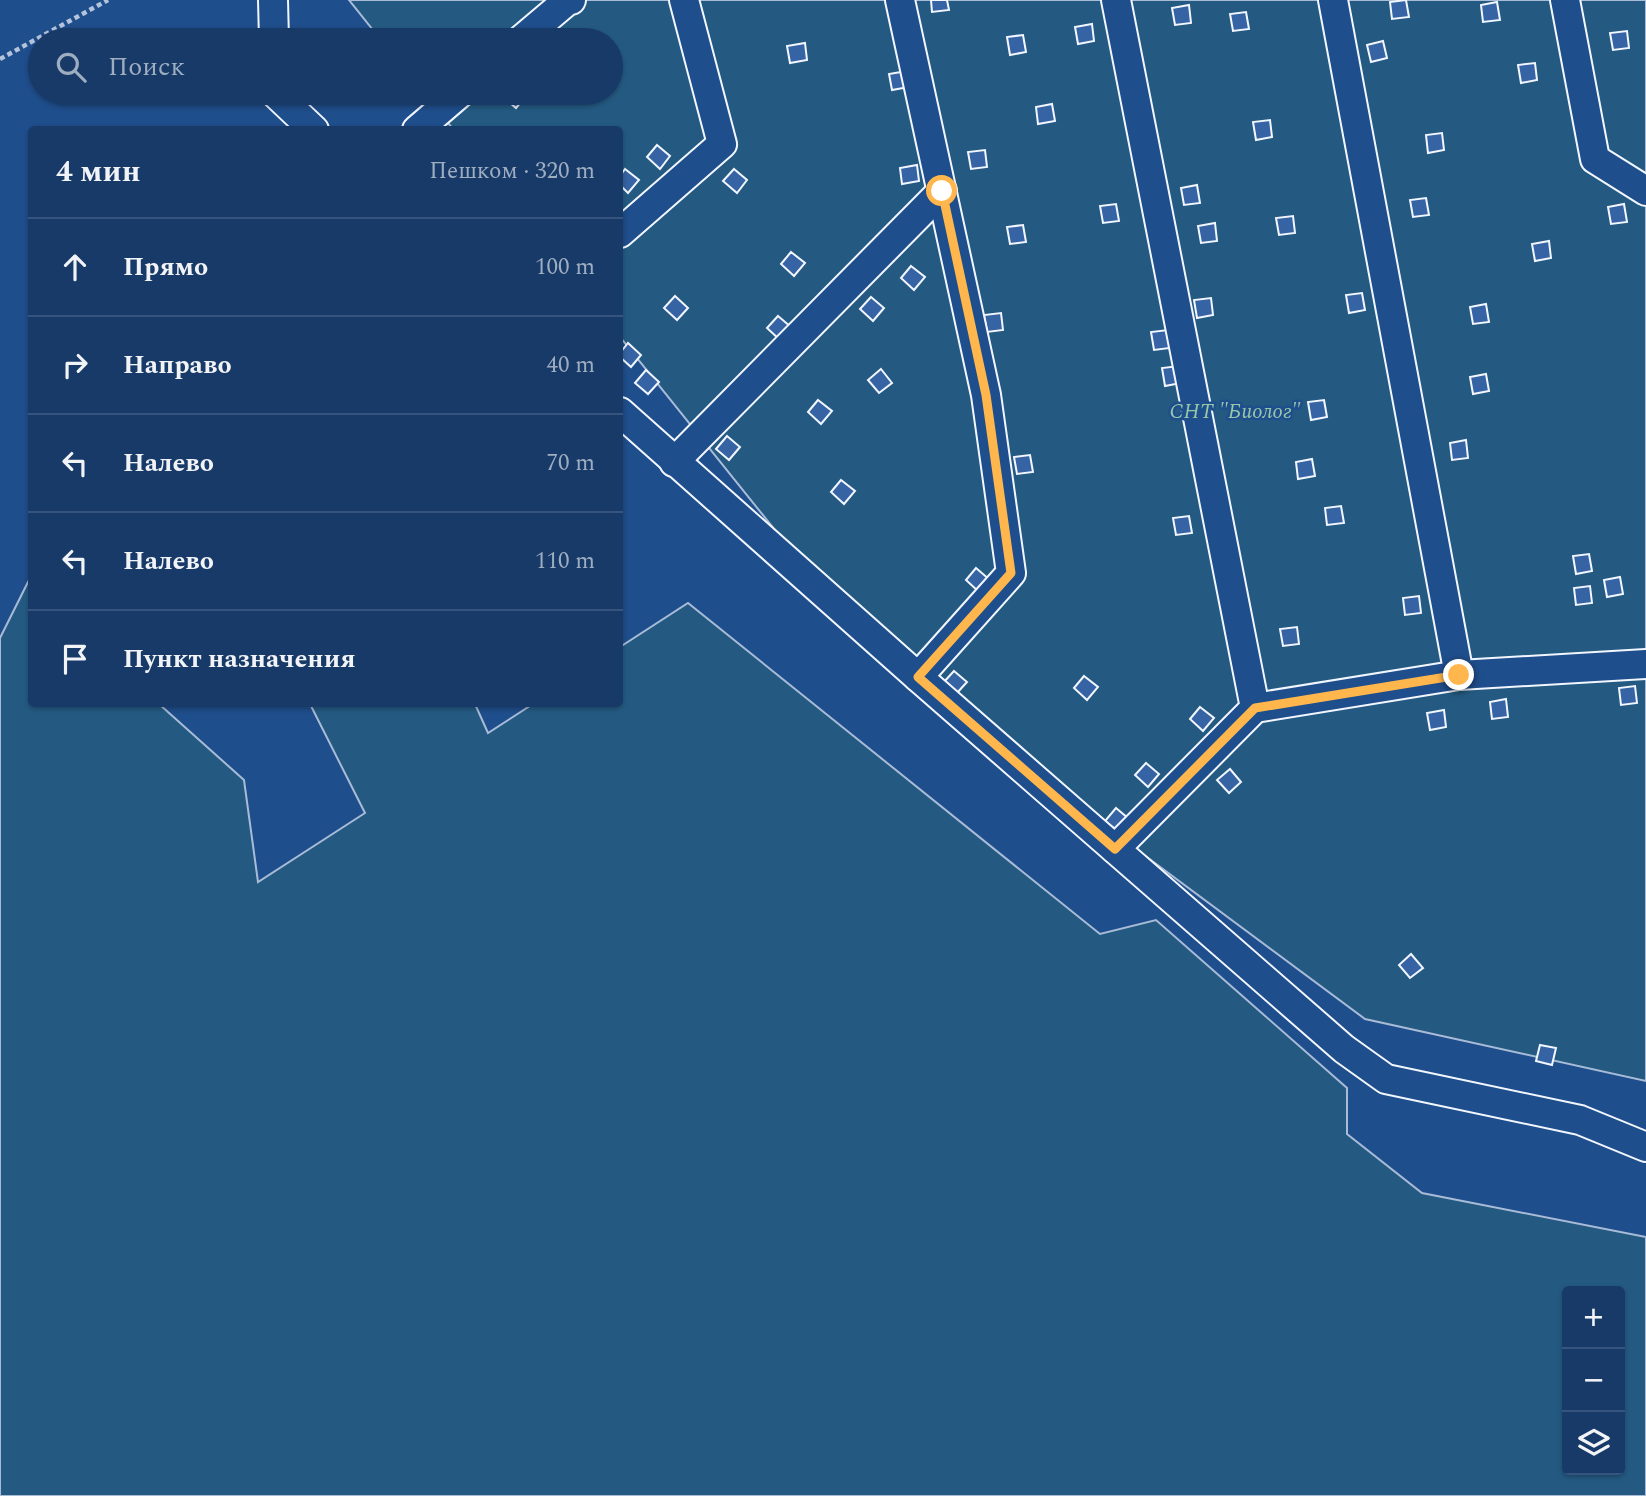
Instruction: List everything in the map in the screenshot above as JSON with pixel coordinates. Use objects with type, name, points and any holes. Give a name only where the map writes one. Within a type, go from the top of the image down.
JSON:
[{"type":"lane","points":[[273,0],[274,28]]},
{"type":"lane","points":[[535,28],[571,0]]},
{"type":"lane","points":[[623,230],[722,144],[684,0]]},
{"type":"lane","points":[[900,0],[986,395],[1011,573],[918,677]]},
{"type":"lane","points":[[1116,0],[1255,708]]},
{"type":"lane","points":[[1333,0],[1459,675]]},
{"type":"lane","points":[[1565,0],[1595,159],[1646,191]]},
{"type":"lane","points":[[288,105],[310,126]]},
{"type":"lane","points":[[422,126],[446,105]]},
{"type":"lane","points":[[674,462],[942,191]]},
{"type":"lane","points":[[623,415],[1115,849],[1345,1049],[1386,1079],[1580,1119],[1646,1147]]},
{"type":"lane","points":[[1115,849],[1255,708],[1459,675],[1646,664]]},
{"type":"path","points":[[57,28],[108,0]]},
{"type":"path","points":[[0,59],[28,44]]},
{"type":"green space","name":"СНТ \"Биолог\"","points":[[349,0],[1646,0],[1646,1081],[1365,1019],[876,656],[623,341],[623,126],[450,126],[433,105],[623,105],[623,28],[371,28]]},
{"type":"green space","points":[[28,582],[28,707],[162,707],[244,780],[258,882],[365,813],[312,707],[476,707],[488,733],[528,707],[623,707],[623,645],[688,603],[1100,934],[1156,920],[1347,1088],[1347,1134],[1422,1193],[1646,1237],[1646,1496],[0,1496],[0,638]]},
{"type":"building","points":[[931,0],[947,0],[949,10],[932,12]]},
{"type":"building","points":[[1406,0],[1409,17],[1392,19],[1390,2]]},
{"type":"building","points":[[1497,2],[1500,20],[1483,22],[1481,5]]},
{"type":"building","points":[[1189,5],[1191,23],[1175,25],[1172,8]]},
{"type":"building","points":[[1246,12],[1249,29],[1233,31],[1230,14]]},
{"type":"building","points":[[1092,24],[1094,41],[1078,44],[1075,27]]},
{"type":"building","points":[[1627,31],[1629,48],[1613,50],[1610,33]]},
{"type":"building","points":[[1023,35],[1026,52],[1010,55],[1007,37]]},
{"type":"building","points":[[1383,41],[1387,58],[1371,62],[1367,45]]},
{"type":"building","points":[[805,43],[807,60],[790,63],[787,46]]},
{"type":"building","points":[[1535,63],[1537,80],[1521,83],[1518,65]]},
{"type":"building","points":[[907,71],[909,87],[892,90],[889,74]]},
{"type":"building","points":[[1052,104],[1055,121],[1038,124],[1036,107]]},
{"type":"building","points":[[1270,120],[1272,137],[1256,140],[1253,122]]},
{"type":"building","points":[[1442,133],[1444,150],[1428,153],[1426,135]]},
{"type":"building","points":[[657,145],[670,156],[660,169],[647,157]]},
{"type":"building","points":[[985,150],[987,167],[971,169],[968,152]]},
{"type":"building","points":[[917,165],[919,181],[902,184],[900,168]]},
{"type":"building","points":[[625,169],[639,180],[628,193],[623,188]]},
{"type":"building","points":[[734,169],[747,180],[737,193],[723,181]]},
{"type":"building","points":[[1197,185],[1200,203],[1184,205],[1181,188]]},
{"type":"building","points":[[1426,198],[1429,215],[1413,217],[1410,200]]},
{"type":"building","points":[[1116,204],[1119,221],[1103,223],[1100,206]]},
{"type":"building","points":[[1624,204],[1627,222],[1611,224],[1608,207]]},
{"type":"building","points":[[1293,216],[1295,233],[1279,235],[1276,218]]},
{"type":"building","points":[[1215,223],[1217,241],[1201,243],[1198,226]]},
{"type":"building","points":[[1023,225],[1026,242],[1010,244],[1007,227]]},
{"type":"building","points":[[1549,241],[1551,258],[1535,261],[1532,244]]},
{"type":"building","points":[[791,252],[805,263],[794,276],[781,264]]},
{"type":"building","points":[[911,266],[925,277],[914,290],[901,278]]},
{"type":"building","points":[[1362,293],[1365,310],[1349,313],[1346,295]]},
{"type":"building","points":[[675,296],[688,308],[677,320],[664,308]]},
{"type":"building","points":[[871,297],[884,308],[873,321],[860,309]]},
{"type":"building","points":[[1211,298],[1213,315],[1197,318],[1194,300]]},
{"type":"building","points":[[1486,304],[1489,322],[1473,324],[1470,307]]},
{"type":"building","points":[[1001,313],[1003,330],[987,332],[984,315]]},
{"type":"building","points":[[778,316],[791,327],[780,340],[767,328]]},
{"type":"building","points":[[1168,330],[1170,348],[1154,350],[1151,332]]},
{"type":"building","points":[[628,343],[641,355],[631,367],[623,360],[623,349]]},
{"type":"building","points":[[1179,366],[1181,383],[1165,386],[1162,368]]},
{"type":"building","points":[[881,369],[892,383],[879,393],[868,380]]},
{"type":"building","points":[[646,370],[659,382],[648,394],[635,383]]},
{"type":"building","points":[[1486,374],[1489,391],[1473,394],[1470,377]]},
{"type":"building","points":[[818,400],[832,411],[821,424],[808,412]]},
{"type":"building","points":[[1324,400],[1327,417],[1311,420],[1308,402]]},
{"type":"building","points":[[727,436],[740,447],[729,460],[716,449]]},
{"type":"building","points":[[1466,440],[1468,458],[1452,460],[1450,443]]},
{"type":"building","points":[[1030,455],[1033,472],[1017,474],[1014,457]]},
{"type":"building","points":[[1312,459],[1315,476],[1298,479],[1296,462]]},
{"type":"building","points":[[841,480],[855,491],[844,504],[831,492]]},
{"type":"building","points":[[1341,506],[1344,523],[1327,525],[1325,508]]},
{"type":"building","points":[[1189,516],[1192,533],[1176,535],[1173,518]]},
{"type":"building","points":[[1589,554],[1592,571],[1576,574],[1573,556]]},
{"type":"building","points":[[976,568],[990,580],[979,592],[966,580]]},
{"type":"building","points":[[1620,577],[1623,594],[1607,597],[1604,580]]},
{"type":"building","points":[[1590,586],[1592,603],[1576,605],[1574,588]]},
{"type":"building","points":[[1419,596],[1421,613],[1405,615],[1403,598]]},
{"type":"building","points":[[1297,627],[1299,644],[1283,646],[1280,629]]},
{"type":"building","points":[[954,671],[967,682],[956,694],[943,683]]},
{"type":"building","points":[[1084,676],[1098,687],[1087,700],[1074,688]]},
{"type":"building","points":[[1635,686],[1637,703],[1621,705],[1619,688]]},
{"type":"building","points":[[1506,699],[1508,717],[1492,719],[1490,702]]},
{"type":"building","points":[[1200,707],[1214,718],[1203,731],[1190,719]]},
{"type":"building","points":[[1444,710],[1446,727],[1430,730],[1427,713]]},
{"type":"building","points":[[1146,763],[1159,774],[1148,787],[1135,775]]},
{"type":"building","points":[[1230,769],[1241,782],[1229,793],[1217,780]]},
{"type":"building","points":[[1116,808],[1129,819],[1119,832],[1105,821]]},
{"type":"building","points":[[1411,954],[1423,968],[1410,978],[1399,965]]},
{"type":"building","points":[[1540,1045],[1556,1048],[1552,1065],[1536,1061]]},
{"type":"route","points":[[942,191],[986,395],[1011,573],[918,677],[1115,849],[1255,708],[1459,675]]}]
